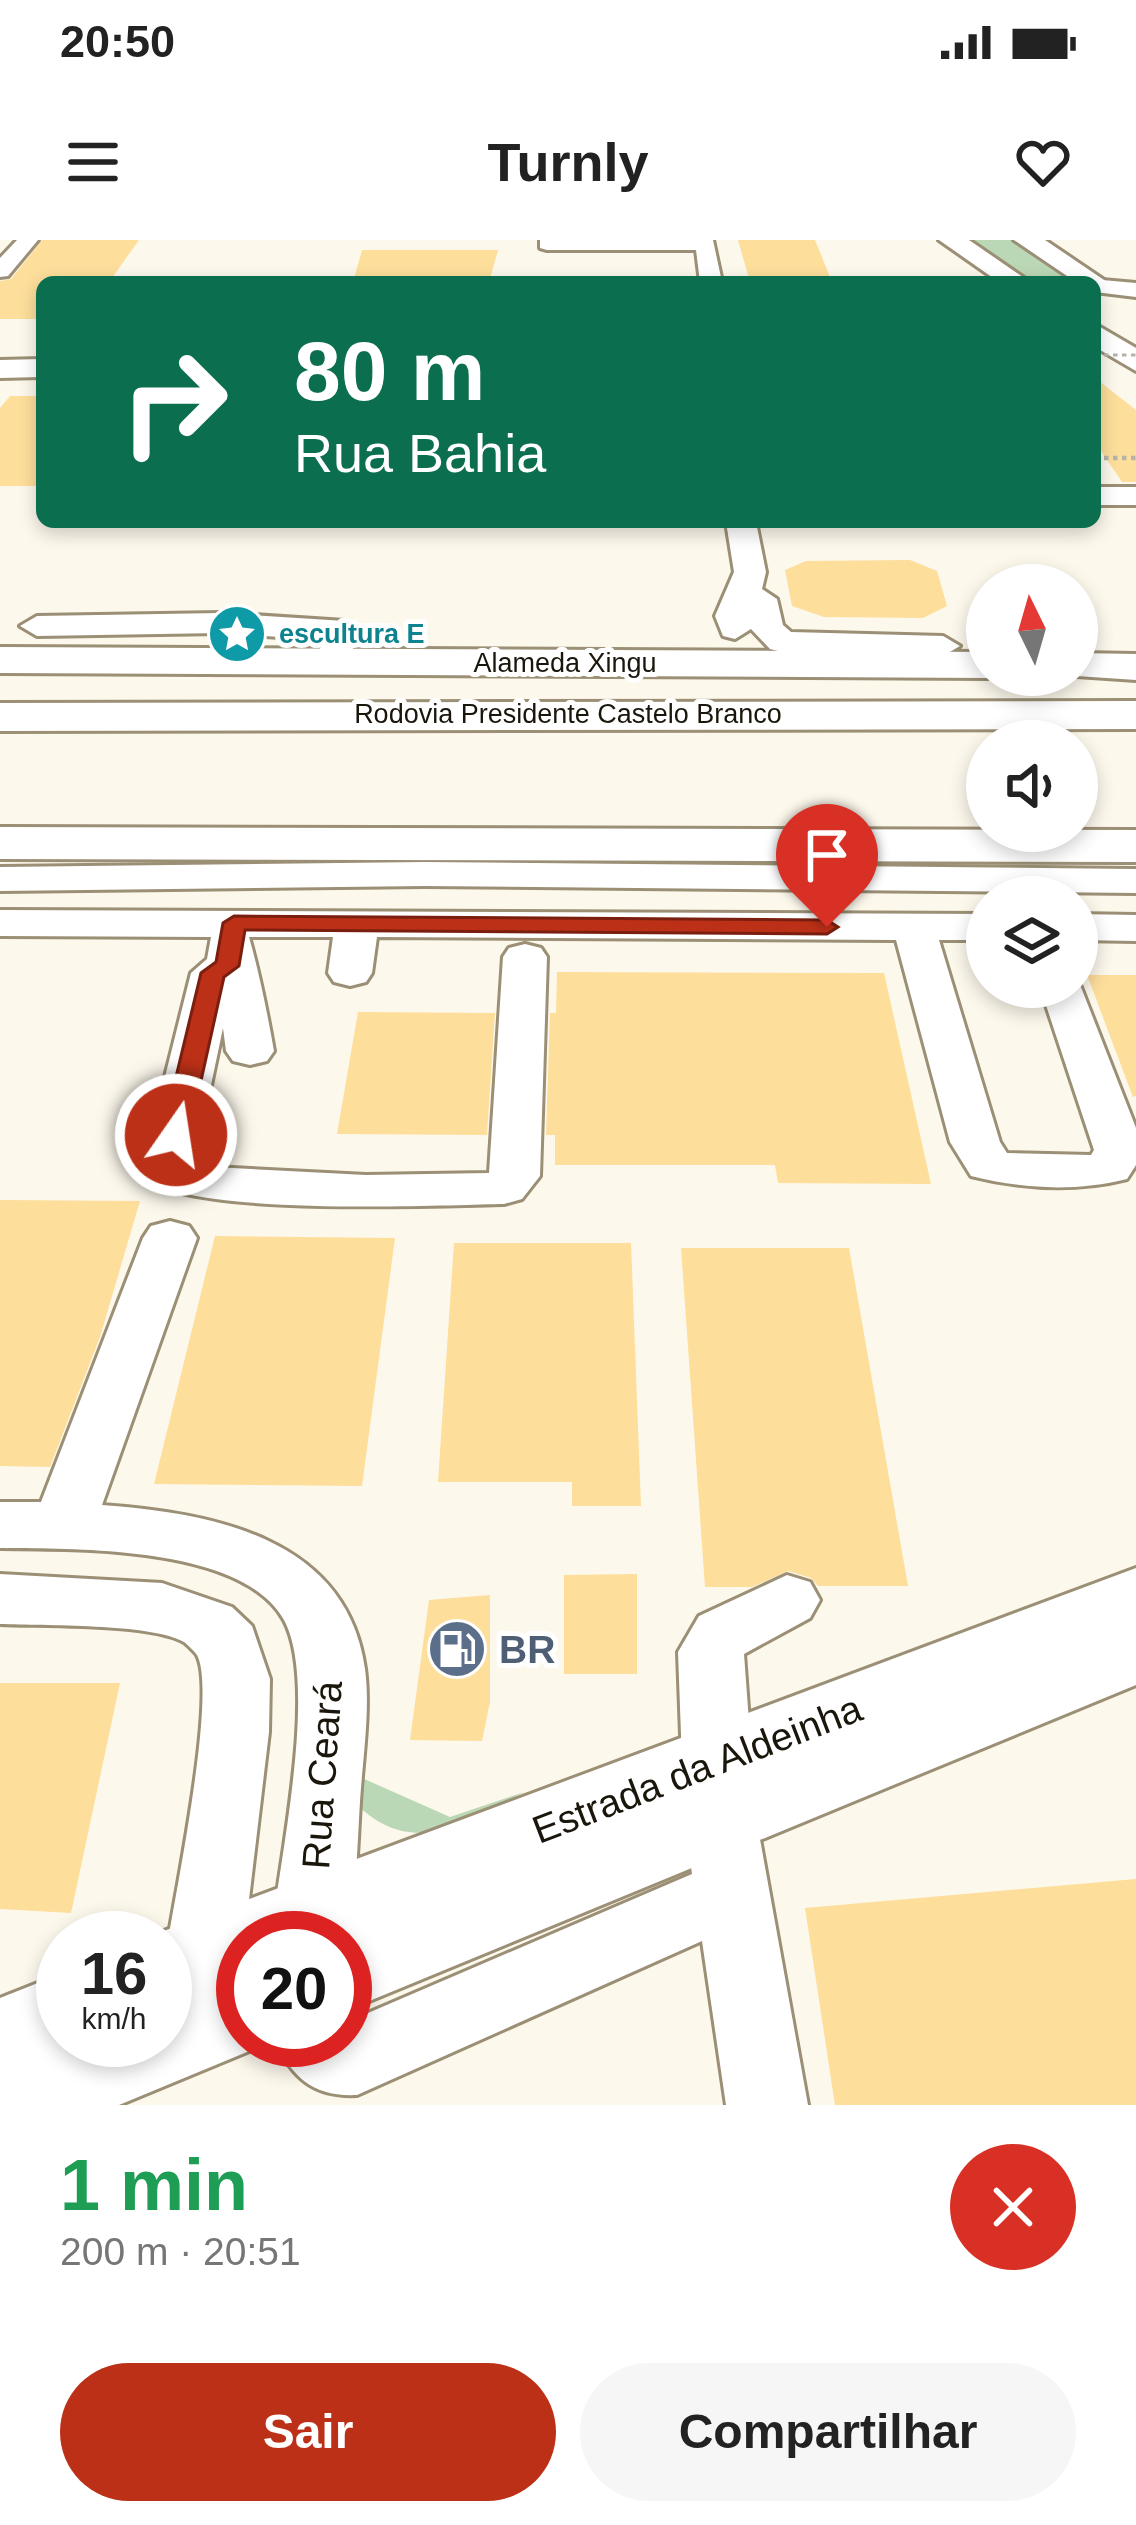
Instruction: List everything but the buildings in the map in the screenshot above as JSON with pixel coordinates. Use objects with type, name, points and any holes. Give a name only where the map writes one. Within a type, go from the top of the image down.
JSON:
[{"type":"highway","points":[[920,713],[1136,695]]},
{"type":"highway","name":"Rodovia Presidente Castelo Branco","points":[[0,717],[1136,715]]},
{"type":"highway","name":"Rodovia Presidente Castelo Branco","points":[[0,749],[966,755]]},
{"type":"highway","points":[[1098,756],[1136,756]]},
{"type":"highway","points":[[0,800],[966,809]]},
{"type":"highway","points":[[1098,810],[1136,810]]},
{"type":"highway","points":[[0,844],[1136,846]]},
{"type":"main road","points":[[952,240],[1008,276]]},
{"type":"main road","points":[[1027,240],[1084,276]]},
{"type":"main road","points":[[1101,286],[1136,308]]},
{"type":"main road","points":[[0,341],[36,342]]},
{"type":"main road","points":[[1101,350],[1136,360]]},
{"type":"main road","points":[[0,369],[36,368]]},
{"type":"main road","name":"Alameda Xingu","points":[[26,632],[347,635],[752,664],[818,647],[961,659]]},
{"type":"main road","points":[[1098,666],[1136,667]]},
{"type":"main road","name":"Estrada da Aldeinha","points":[[722,1825],[1136,1599]]},
{"type":"main road","name":"Estrada da Aldeinha","points":[[372,1934],[722,1825],[1136,1650]]},
{"type":"main road","name":"Estrada da Aldeinha","points":[[4,2105],[216,1988]]},
{"type":"main road","points":[[0,2045],[36,2030]]},
{"type":"street","points":[[0,271],[28,240]]},
{"type":"street","points":[[547,244],[706,244],[710,276]]},
{"type":"street","points":[[1101,285],[1136,290]]},
{"type":"street","points":[[1101,496],[1136,496]]},
{"type":"street","points":[[742,528],[751,572],[731,616],[752,664]]},
{"type":"street","points":[[26,632],[68,613],[81,593]]},
{"type":"street","points":[[769,597],[771,636],[818,647]]},
{"type":"street","points":[[0,879],[448,874],[1136,881]]},
{"type":"street","points":[[132,879],[151,887],[154,898],[138,924]]},
{"type":"street","points":[[0,923],[138,924],[231,944],[357,924],[919,944],[966,956]]},
{"type":"street","points":[[350,973],[357,924]]},
{"type":"street","points":[[1098,927],[1136,928]]},
{"type":"street","points":[[919,944],[966,932]]},
{"type":"street","points":[[231,944],[213,973],[167,1173],[188,1182],[366,1191],[504,1188],[514,1176],[525,957]]},
{"type":"street","points":[[231,944],[250,1052]]},
{"type":"street","points":[[919,944],[980,1155],[988,1165],[1020,1172],[1109,1168],[1119,1150],[1069,1008]]},
{"type":"street","points":[[32,1525],[170,1238]]},
{"type":"street","name":"Rua Ceará","points":[[32,1525],[189,1541],[248,1560],[286,1579],[317,1618],[332,1668],[329,1742],[262,1911]]},
{"type":"street","points":[[0,1599],[162,1608],[209,1625],[227,1644],[236,1679],[235,1911]]},
{"type":"street","points":[[767,2105],[722,1825],[711,1652],[722,1634],[788,1600]]},
{"type":"street","points":[[372,2047],[722,1825]]},
{"type":"path","points":[[1101,350],[1136,360]]},
{"type":"path","points":[[1101,458],[1136,458]]},
{"type":"green space","points":[[962,240],[1026,240],[1079,276],[1019,276]]},
{"type":"green space","points":[[353,1774],[450,1817],[524,1792],[459,1824],[418,1833],[376,1820],[355,1803]]},
{"type":"place","name":"escultura E","points":[[237,634]]},
{"type":"place","name":"BR","points":[[457,1649]]},
{"type":"route","points":[[176,1135],[213,973],[227,966],[234,923],[827,927]]}]
